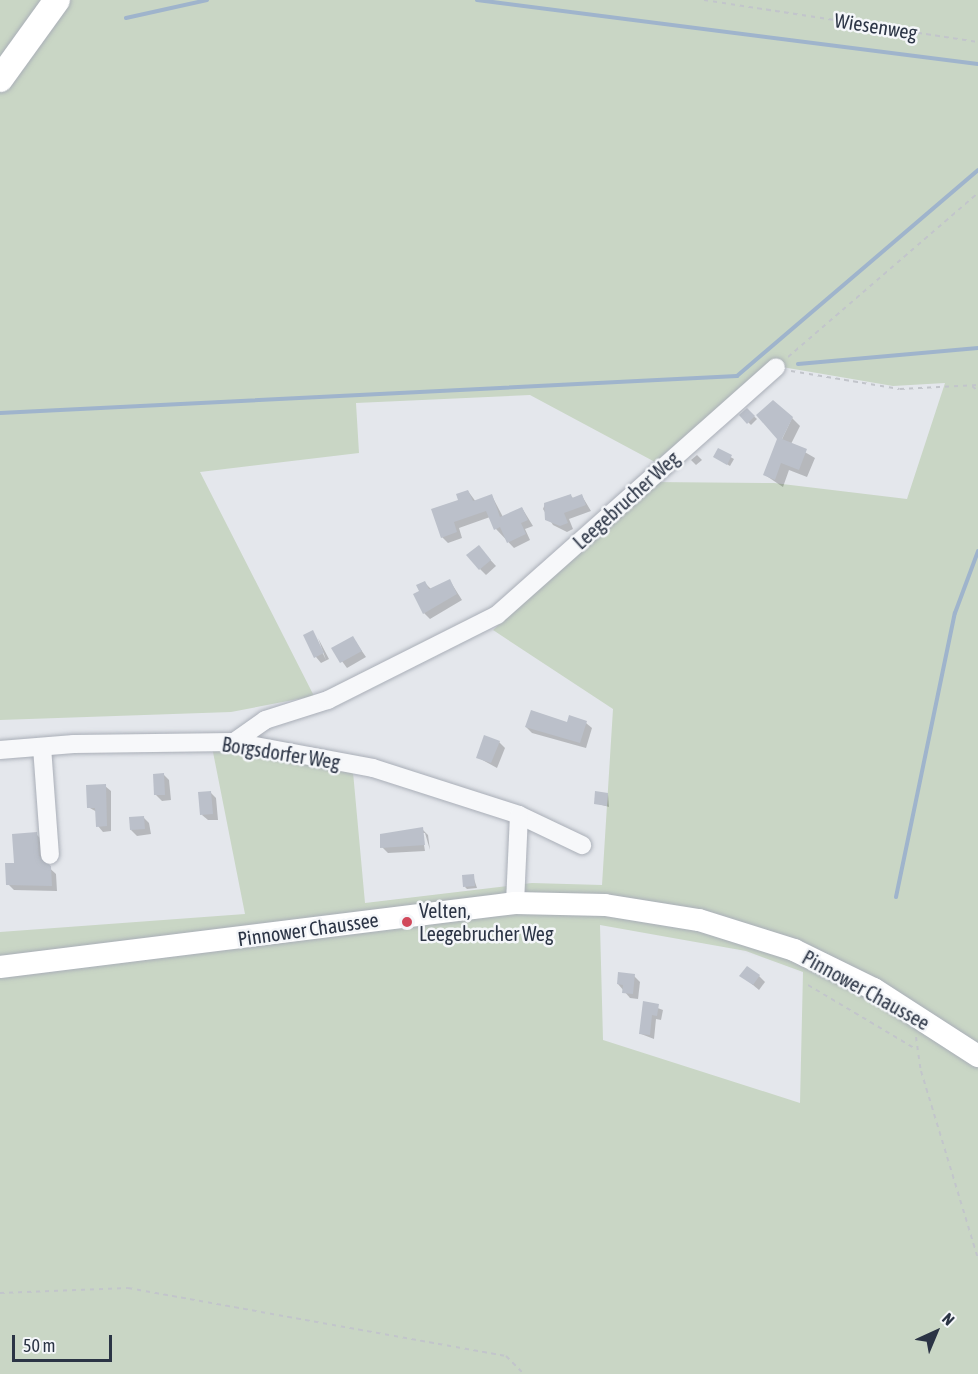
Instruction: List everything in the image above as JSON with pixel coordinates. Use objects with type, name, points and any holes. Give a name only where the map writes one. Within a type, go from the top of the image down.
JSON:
[{"type":"highway","points":[[0,79],[57,0]]},
{"type":"main road","name":"Pinnower Chaussee","points":[[0,967],[515,903],[624,907],[726,927],[821,962],[916,1016],[978,1056]]},
{"type":"street","name":"Leegebrucher Weg","points":[[234,742],[265,720],[338,696],[496,615],[776,367]]},
{"type":"street","name":"Borgsdorfer Weg","points":[[0,750],[234,742],[373,768],[519,815],[582,845]]},
{"type":"street","points":[[42,747],[50,855]]},
{"type":"street","points":[[515,903],[519,815]]},
{"type":"path","name":"Wiesenweg","points":[[704,0],[978,42]]},
{"type":"path","points":[[776,367],[978,193]]},
{"type":"path","points":[[776,367],[900,389],[978,385]]},
{"type":"path","points":[[972,386],[978,391]]},
{"type":"path","points":[[808,986],[916,1049]]},
{"type":"path","points":[[916,1016],[916,1049],[978,1259]]},
{"type":"path","points":[[0,1293],[128,1288],[506,1356],[524,1374]]},
{"type":"green space","points":[[0,0],[978,0],[978,1374],[0,1374],[0,932],[245,914],[212,747],[353,772],[365,903],[532,883],[602,885],[613,709],[493,630],[653,482],[774,483],[907,499],[945,383],[893,386],[782,367],[748,383],[655,462],[530,395],[356,403],[359,453],[200,472],[314,696],[231,712],[0,720]],"holes":[[[600,925],[746,951],[803,972],[800,1103],[603,1040]]]},
{"type":"building","points":[[773,400],[793,417],[782,439],[807,449],[799,470],[781,463],[775,480],[763,475],[777,439],[756,415]]},
{"type":"building","points":[[747,408],[755,416],[747,424],[739,415]]},
{"type":"building","points":[[718,448],[732,455],[727,465],[713,457]]},
{"type":"building","points":[[468,490],[473,501],[492,494],[500,517],[522,507],[528,520],[521,523],[526,534],[507,543],[500,527],[494,530],[486,511],[454,522],[457,532],[441,538],[431,509],[458,500],[456,494]]},
{"type":"building","points":[[571,494],[572,498],[582,494],[586,505],[564,513],[568,523],[560,526],[545,520],[544,503]]},
{"type":"building","points":[[479,545],[491,560],[479,570],[466,555]]},
{"type":"building","points":[[450,579],[457,594],[423,614],[413,594],[419,591],[416,585],[425,581],[429,589]]},
{"type":"building","points":[[313,630],[324,653],[314,658],[303,635]]},
{"type":"building","points":[[353,636],[362,651],[340,663],[331,648]]},
{"type":"building","points":[[531,710],[567,722],[569,715],[587,721],[580,743],[525,727]]},
{"type":"building","points":[[484,735],[500,741],[491,763],[476,758]]},
{"type":"building","points":[[164,773],[165,795],[154,795],[153,774]]},
{"type":"building","points":[[106,784],[107,826],[96,827],[95,808],[87,808],[86,785]]},
{"type":"building","points":[[211,791],[213,814],[200,815],[198,792]]},
{"type":"building","points":[[595,791],[608,793],[607,806],[594,804]]},
{"type":"building","points":[[144,816],[145,829],[130,830],[129,817]]},
{"type":"building","points":[[423,827],[425,845],[380,848],[380,834]]},
{"type":"building","points":[[37,832],[39,856],[51,866],[52,886],[6,885],[5,863],[14,863],[12,834]]},
{"type":"building","points":[[474,874],[475,886],[463,887],[462,875]]},
{"type":"building","points":[[747,966],[760,975],[753,985],[739,976]]},
{"type":"building","points":[[618,972],[635,974],[633,994],[622,993],[623,985],[617,984]]},
{"type":"building","points":[[643,1001],[659,1004],[657,1016],[652,1015],[650,1035],[639,1034]]},
{"type":"waterway","points":[[126,18],[207,0]]},
{"type":"waterway","points":[[477,0],[978,64]]},
{"type":"waterway","points":[[0,413],[737,376],[978,170]]},
{"type":"waterway","points":[[798,364],[978,348]]},
{"type":"waterway","points":[[896,897],[955,613],[978,551]]},
{"type":"place","name":"Velten, Leegebrucher Weg","points":[[407,922]]}]
